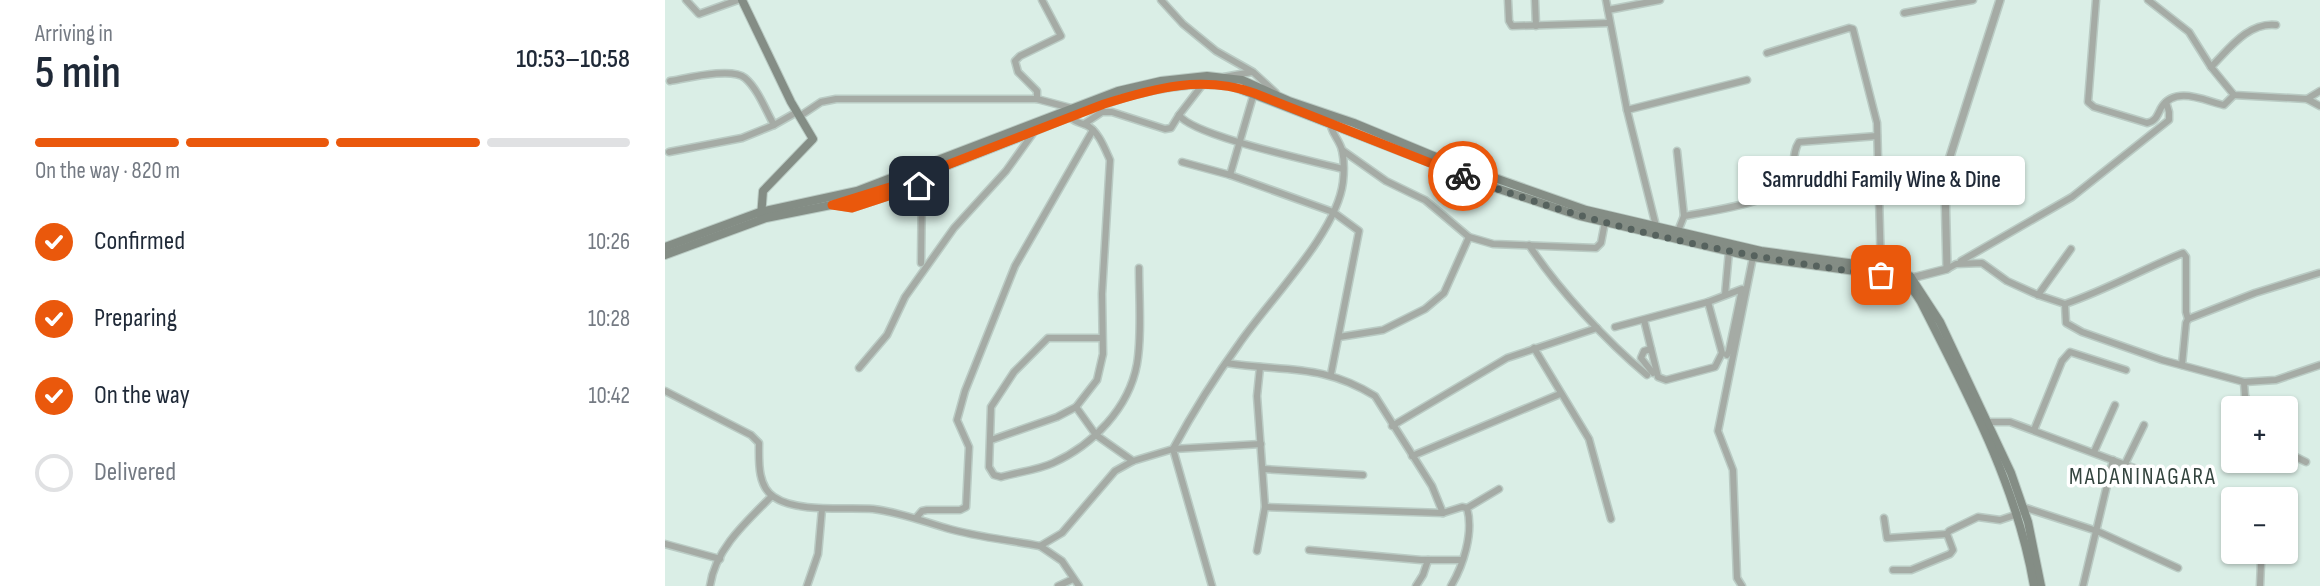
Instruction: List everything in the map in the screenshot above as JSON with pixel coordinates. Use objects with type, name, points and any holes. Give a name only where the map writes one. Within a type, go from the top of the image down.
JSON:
[{"type":"main road","points":[[740,0],[813,139],[763,191],[760,216]]},
{"type":"main road","points":[[665,247],[760,216],[857,191],[1139,86],[1189,77],[1224,77],[1243,80],[1302,110]]},
{"type":"main road","points":[[1071,113],[1137,94],[1203,84],[1232,86],[1621,222],[1706,242],[1881,271]]},
{"type":"main road","points":[[1330,119],[1496,188],[1605,222],[1657,226],[1753,257],[1901,271],[1940,321],[2011,473],[2041,586]]},
{"type":"main road","points":[[665,255],[760,216],[832,205],[893,186],[1035,131],[1048,121]]},
{"type":"main road","points":[[1910,281],[2021,510],[2034,586]]},
{"type":"street","points":[[686,0],[699,14],[740,0]]},
{"type":"street","points":[[1037,99],[1037,91],[1018,72],[1015,61],[1061,36],[1042,0]]},
{"type":"street","points":[[1161,0],[1183,24],[1216,51],[1253,72],[1279,96]]},
{"type":"street","points":[[1508,0],[1510,25],[1609,23]]},
{"type":"street","points":[[1535,0],[1536,26]]},
{"type":"street","points":[[1606,0],[1627,110],[1657,226]]},
{"type":"street","points":[[1608,10],[1660,0]]},
{"type":"street","points":[[1904,13],[1973,0]]},
{"type":"street","points":[[1947,269],[1947,166],[2000,0]]},
{"type":"street","points":[[2096,0],[2088,102],[2094,107],[2147,123],[2157,118],[2165,102],[2182,95],[2224,106],[2234,95]]},
{"type":"street","points":[[2148,0],[2189,32],[2211,67],[2234,95],[2307,99],[2320,106]]},
{"type":"street","points":[[2211,67],[2254,27],[2276,25]]},
{"type":"street","points":[[1767,53],[1853,29],[1877,123],[1881,271]]},
{"type":"street","points":[[1224,77],[1227,74],[1253,72]]},
{"type":"street","points":[[670,81],[734,73],[744,76],[774,125]]},
{"type":"street","points":[[1627,110],[1747,79]]},
{"type":"street","points":[[1084,124],[1102,112],[1112,111],[1165,129],[1171,128],[1203,84]]},
{"type":"street","points":[[2307,99],[2320,91]]},
{"type":"street","points":[[1230,176],[1254,93]]},
{"type":"street","points":[[669,152],[742,138],[821,102],[836,99],[1037,99],[1071,113],[1075,122],[1093,130],[1110,160],[1101,338],[1103,354],[1097,380],[1076,407],[1057,417],[991,440]]},
{"type":"street","points":[[1910,281],[1947,269],[2072,197],[2169,120],[2165,102]]},
{"type":"street","points":[[1179,115],[1182,121],[1195,127],[1343,169]]},
{"type":"street","points":[[1212,586],[1173,449],[1226,363],[1320,240],[1340,199],[1342,150],[1330,119]]},
{"type":"street","points":[[916,518],[927,510],[960,510],[966,507],[968,447],[957,420],[965,391],[1015,266],[1093,130]]},
{"type":"street","points":[[859,368],[887,335],[905,297],[954,228],[1006,171],[1035,131]]},
{"type":"street","points":[[1684,216],[1737,206],[1785,189],[1791,180],[1794,150],[1799,142],[1877,136]]},
{"type":"street","points":[[1342,150],[1386,181],[1425,200],[1469,237],[1493,244],[1596,248],[1601,243],[1605,222]]},
{"type":"street","points":[[1677,150],[1684,216],[1678,232]]},
{"type":"street","points":[[1182,162],[1333,212],[1359,231],[1331,374]]},
{"type":"street","points":[[832,205],[852,208],[922,187],[921,263]]},
{"type":"street","points":[[1339,337],[1383,330],[1425,309],[1444,293],[1469,237]]},
{"type":"street","points":[[1529,245],[1597,328],[1650,374],[1641,358],[1644,351],[1651,349]]},
{"type":"street","points":[[2038,295],[2070,250]]},
{"type":"street","points":[[1725,295],[1729,251]]},
{"type":"street","points":[[1956,264],[1982,263],[2007,281],[2065,304],[2099,293],[2136,272],[2183,253],[2186,257],[2188,319],[2182,365]]},
{"type":"street","points":[[1751,586],[1742,586],[1737,578],[1733,470],[1718,431],[1753,257]]},
{"type":"street","points":[[1101,338],[1048,338],[1014,372],[991,407],[989,467],[994,475],[1001,477],[1053,463],[1096,435],[1123,402],[1133,382],[1138,361],[1139,268]]},
{"type":"street","points":[[2188,319],[2255,293],[2319,273]]},
{"type":"street","points":[[1615,327],[1708,302],[1742,289],[1727,355]]},
{"type":"street","points":[[1644,320],[1658,377],[1665,380],[1717,365],[1722,353],[1708,302]]},
{"type":"street","points":[[2065,304],[2066,323],[2074,328],[2108,342],[2244,382],[2276,380],[2320,365]]},
{"type":"street","points":[[1392,426],[1507,358],[1597,328]]},
{"type":"street","points":[[1534,348],[1589,439],[1611,519]]},
{"type":"street","points":[[2034,430],[2062,361],[2070,352],[2126,370]]},
{"type":"street","points":[[1226,363],[1331,374],[1360,386],[1374,396],[1432,486],[1443,513]]},
{"type":"street","points":[[1257,551],[1265,507],[1257,396],[1260,367]]},
{"type":"street","points":[[2244,382],[2245,396]]},
{"type":"street","points":[[665,391],[751,435],[759,443],[759,464],[764,486],[772,496],[782,501],[822,509],[874,509],[947,528],[1040,546],[1062,561],[1079,586]]},
{"type":"street","points":[[1412,456],[1560,394]]},
{"type":"street","points":[[2094,452],[2115,405]]},
{"type":"street","points":[[1076,407],[1096,435],[1133,461]]},
{"type":"street","points":[[1988,422],[2010,422],[2158,477]]},
{"type":"street","points":[[2125,464],[2144,425]]},
{"type":"street","points":[[1040,546],[1062,533],[1115,471],[1133,461],[1173,449],[1261,444]]},
{"type":"street","points":[[2298,458],[2306,462]]},
{"type":"street","points":[[2083,586],[2113,460]]},
{"type":"street","points":[[1263,469],[1363,475]]},
{"type":"street","points":[[1265,507],[1443,513],[1467,508],[1499,489]]},
{"type":"street","points":[[710,586],[729,540],[772,496]]},
{"type":"street","points":[[1451,586],[1462,567],[1467,540],[1467,508]]},
{"type":"street","points":[[807,586],[818,554],[822,509]]},
{"type":"street","points":[[1884,518],[1887,538],[1947,534],[1973,518],[2000,520],[2021,510],[2097,531],[2178,568]]},
{"type":"street","points":[[1893,570],[1911,570],[1950,554],[1953,550],[1947,534]]},
{"type":"street","points":[[665,544],[720,559]]},
{"type":"street","points":[[1309,550],[1428,560],[1462,560]]},
{"type":"street","points":[[1416,586],[1428,560]]},
{"type":"street","points":[[2260,586],[2261,564]]},
{"type":"street","points":[[1058,586],[1073,579]]},
{"type":"way so far","points":[[1463,176],[1531,201],[1605,222],[1769,260],[1881,275]]},
{"type":"place","name":"Samruddhi Family Wine & Dine","points":[[1881,275]]},
{"type":"district","name":"MADANINAGARA","points":[[2143,476]]},
{"type":"route","points":[[919,186],[852,208],[832,205],[893,186],[1104,104],[1137,94],[1192,84],[1215,83],[1254,93],[1463,176]]}]
